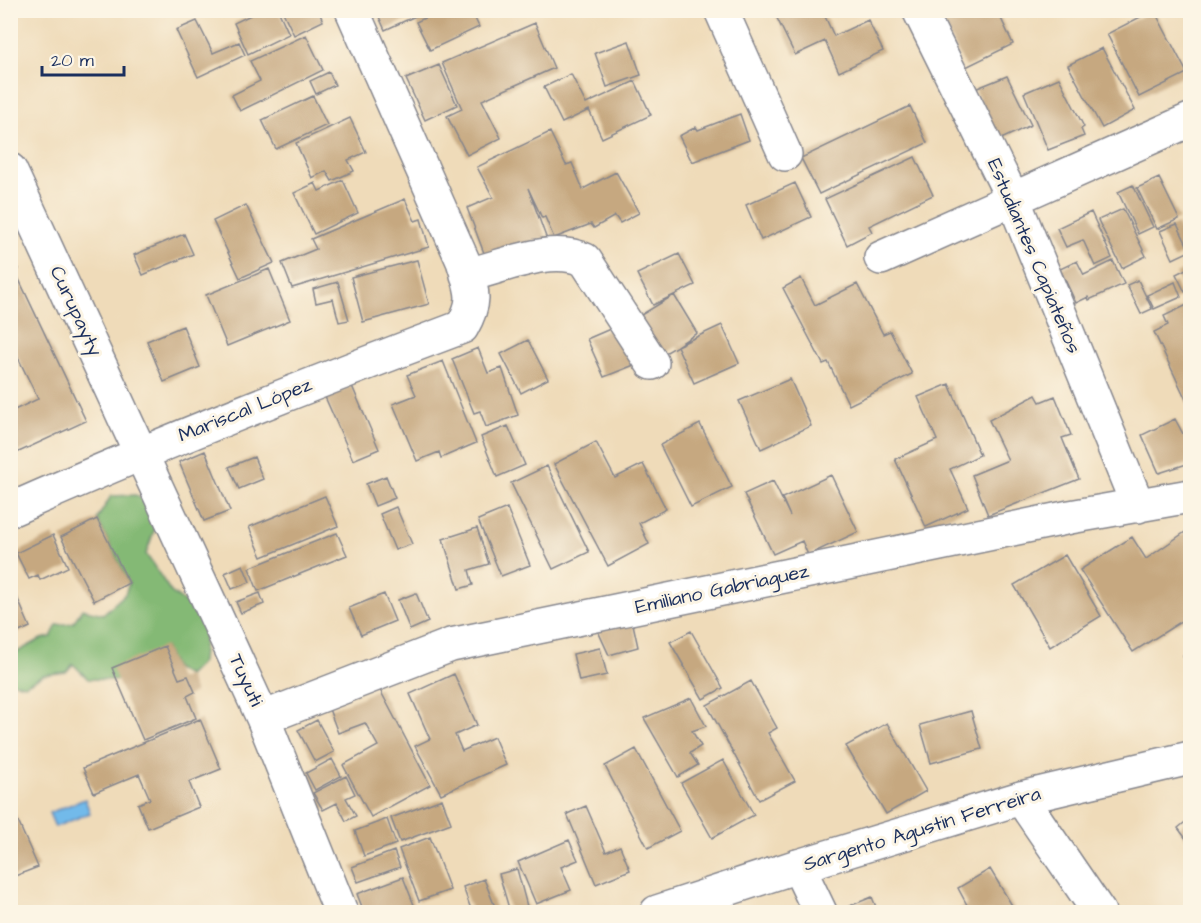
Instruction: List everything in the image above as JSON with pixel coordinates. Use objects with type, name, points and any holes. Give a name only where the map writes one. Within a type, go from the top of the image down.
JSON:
[{"type":"street","points":[[352,10],[467,275],[553,253],[572,254],[585,260],[652,363]]},
{"type":"street","points":[[721,10],[785,154]]},
{"type":"street","name":"Estudiantes Capiateños","points":[[919,10],[1014,201],[1138,506]]},
{"type":"street","points":[[882,258],[1191,120]]},
{"type":"street","name":"Curupayty","points":[[10,170],[141,452]]},
{"type":"street","name":"Mariscal López","points":[[10,510],[141,452],[311,383],[462,327],[473,308],[467,275]]},
{"type":"street","name":"Tuyuti","points":[[141,452],[263,718],[341,912]]},
{"type":"street","name":"Emiliano Gabriaguez","points":[[263,718],[451,645],[1059,519],[1191,496]]},
{"type":"street","name":"Sargento Agustin Ferreira","points":[[657,912],[1021,798],[1191,758]]},
{"type":"street","points":[[1021,798],[1099,912]]},
{"type":"street","points":[[798,866],[820,912]]},
{"type":"green space","points":[[136,495],[160,513],[146,554],[171,592],[197,612],[205,630],[202,662],[188,676],[175,669],[165,647],[117,680],[88,679],[73,664],[66,672],[43,675],[25,685],[11,682],[10,656],[41,639],[51,637],[57,625],[73,623],[82,609],[103,614],[125,594],[129,583],[97,519],[111,496]]},
{"type":"water","points":[[85,799],[90,813],[55,827],[49,813]]},
{"type":"building","points":[[261,10],[278,10],[289,34],[248,54],[234,23]]},
{"type":"building","points":[[282,10],[318,10],[323,21],[294,35]]},
{"type":"building","points":[[376,10],[421,10],[422,13],[385,30]]},
{"type":"building","points":[[441,10],[471,10],[479,27],[430,50],[416,22]]},
{"type":"building","points":[[773,10],[822,10],[834,36],[868,20],[883,51],[839,72],[825,41],[795,55]]},
{"type":"building","points":[[944,10],[997,10],[1013,44],[966,67],[937,14]]},
{"type":"building","points":[[1154,10],[1187,73],[1139,97],[1107,34]]},
{"type":"building","points":[[197,21],[213,53],[239,42],[245,55],[198,77],[176,30]]},
{"type":"building","points":[[535,23],[554,68],[482,100],[501,138],[467,155],[447,116],[462,109],[442,63]]},
{"type":"building","points":[[306,35],[323,70],[240,111],[232,95],[260,81],[250,61]]},
{"type":"building","points":[[629,41],[641,75],[607,87],[595,53]]},
{"type":"building","points":[[1102,48],[1135,110],[1102,128],[1068,65]]},
{"type":"building","points":[[439,65],[457,105],[425,120],[406,79]]},
{"type":"building","points":[[329,72],[335,85],[316,94],[310,81]]},
{"type":"building","points":[[571,74],[586,104],[635,81],[651,115],[602,138],[589,110],[562,123],[544,87]]},
{"type":"building","points":[[1007,76],[1031,125],[997,141],[975,89]]},
{"type":"building","points":[[1059,78],[1084,127],[1081,129],[1084,136],[1048,150],[1024,93]]},
{"type":"building","points":[[313,96],[327,125],[276,149],[262,120]]},
{"type":"building","points":[[910,106],[927,143],[819,194],[801,158]]},
{"type":"building","points":[[740,114],[749,140],[692,162],[679,136],[696,127],[698,130]]},
{"type":"building","points":[[350,118],[366,152],[348,160],[354,171],[332,181],[326,171],[312,178],[296,143]]},
{"type":"building","points":[[550,132],[566,165],[572,163],[583,189],[616,172],[639,213],[620,223],[615,216],[594,228],[591,224],[554,238],[528,188],[546,237],[487,261],[467,208],[493,197],[477,167]]},
{"type":"building","points":[[915,157],[933,195],[869,226],[872,232],[847,245],[825,199]]},
{"type":"building","points":[[1159,178],[1179,219],[1157,229],[1137,188]]},
{"type":"building","points":[[343,180],[358,213],[314,234],[294,193],[315,183],[319,191]]},
{"type":"building","points":[[795,183],[811,217],[761,240],[746,205]]},
{"type":"building","points":[[1133,185],[1153,227],[1138,234],[1118,192]]},
{"type":"building","points":[[405,199],[415,221],[421,219],[429,247],[292,288],[282,263],[316,249],[311,239]]},
{"type":"building","points":[[246,205],[274,263],[240,278],[213,221]]},
{"type":"building","points":[[1123,209],[1146,256],[1122,268],[1098,220]]},
{"type":"building","points":[[1091,212],[1112,258],[1095,266],[1083,240],[1066,247],[1057,228]]},
{"type":"building","points":[[1177,224],[1190,251],[1173,259],[1160,231]]},
{"type":"building","points":[[184,234],[193,254],[143,275],[134,255]]},
{"type":"building","points":[[10,252],[19,269],[15,271],[86,421],[10,456],[10,412],[38,399],[10,341]]},
{"type":"building","points":[[679,254],[695,285],[653,305],[637,274]]},
{"type":"building","points":[[417,260],[429,304],[363,322],[351,277]]},
{"type":"building","points":[[1077,261],[1084,275],[1113,261],[1124,284],[1089,300],[1088,297],[1076,303],[1060,269]]},
{"type":"building","points":[[1190,267],[1190,289],[1185,292],[1176,274]]},
{"type":"building","points":[[269,269],[290,320],[227,346],[206,295]]},
{"type":"building","points":[[801,278],[815,305],[857,284],[883,334],[890,331],[912,374],[849,405],[828,362],[823,364],[783,288]]},
{"type":"building","points":[[1138,280],[1152,309],[1141,314],[1127,285]]},
{"type":"building","points":[[338,282],[349,320],[339,322],[333,299],[316,303],[313,289]]},
{"type":"building","points":[[1175,282],[1181,297],[1154,309],[1147,295]]},
{"type":"building","points":[[674,295],[697,333],[660,356],[636,318]]},
{"type":"building","points":[[1187,305],[1190,312],[1190,408],[1154,332],[1168,325],[1164,316]]},
{"type":"building","points":[[722,325],[739,363],[694,383],[677,346]]},
{"type":"building","points":[[183,326],[200,367],[164,382],[147,341]]},
{"type":"building","points":[[617,326],[634,365],[604,377],[587,339]]},
{"type":"building","points":[[528,340],[548,379],[521,393],[501,354]]},
{"type":"building","points":[[478,348],[488,373],[502,368],[518,415],[486,427],[480,411],[474,413],[452,359]]},
{"type":"building","points":[[443,361],[476,443],[441,458],[439,452],[417,461],[393,404],[416,395],[407,375]]},
{"type":"building","points":[[790,379],[811,426],[761,449],[739,401]]},
{"type":"building","points":[[949,384],[980,455],[950,469],[968,508],[926,527],[895,459],[937,440],[918,397]]},
{"type":"building","points":[[352,386],[379,449],[353,460],[325,397]]},
{"type":"building","points":[[1036,395],[1040,402],[1055,396],[1071,435],[1062,438],[1079,479],[988,515],[972,475],[1008,460],[989,420]]},
{"type":"building","points":[[1175,419],[1190,447],[1190,463],[1159,473],[1142,435]]},
{"type":"building","points":[[700,424],[732,487],[691,507],[660,445]]},
{"type":"building","points":[[508,426],[525,465],[497,477],[481,437]]},
{"type":"building","points":[[596,442],[615,478],[643,464],[666,509],[639,523],[649,544],[608,566],[554,464]]},
{"type":"building","points":[[205,451],[230,511],[204,521],[179,462]]},
{"type":"building","points":[[254,457],[263,479],[239,489],[229,467]]},
{"type":"building","points":[[547,466],[589,552],[553,569],[511,483]]},
{"type":"building","points":[[831,475],[858,532],[808,555],[802,541],[773,554],[744,494],[773,481],[790,516],[782,498]]},
{"type":"building","points":[[386,476],[395,498],[375,506],[366,484]]},
{"type":"building","points":[[325,496],[338,526],[262,557],[249,527]]},
{"type":"building","points":[[396,507],[412,544],[395,550],[380,514]]},
{"type":"building","points":[[507,508],[530,565],[501,576],[478,520]]},
{"type":"building","points":[[97,519],[129,583],[94,601],[61,537]]},
{"type":"building","points":[[477,528],[489,564],[469,570],[473,585],[459,589],[443,539]]},
{"type":"building","points":[[1188,530],[1190,533],[1190,627],[1185,619],[1133,652],[1080,570],[1132,537],[1146,559]]},
{"type":"building","points":[[337,533],[347,555],[258,591],[249,568]]},
{"type":"building","points":[[53,535],[68,567],[40,580],[38,575],[29,579],[16,553]]},
{"type":"building","points":[[1065,555],[1101,616],[1050,647],[1014,585]]},
{"type":"building","points":[[243,565],[250,582],[232,589],[225,573]]},
{"type":"building","points":[[10,581],[30,627],[10,636]]},
{"type":"building","points":[[260,593],[264,604],[241,613],[236,602]]},
{"type":"building","points":[[416,593],[428,622],[410,630],[398,600]]},
{"type":"building","points":[[384,594],[395,621],[361,635],[349,608]]},
{"type":"building","points":[[633,624],[638,647],[609,655],[598,631]]},
{"type":"building","points":[[691,631],[723,688],[703,699],[670,642]]},
{"type":"building","points":[[165,646],[179,679],[188,676],[195,692],[187,696],[196,718],[143,740],[112,668]]},
{"type":"building","points":[[600,648],[607,675],[579,681],[573,654]]},
{"type":"building","points":[[1190,653],[1190,683],[1183,655]]},
{"type":"building","points":[[454,674],[477,725],[455,735],[462,751],[494,737],[506,765],[441,794],[415,746],[430,739],[410,694]]},
{"type":"building","points":[[751,681],[777,728],[768,733],[795,781],[759,800],[707,705]]},
{"type":"building","points":[[379,688],[430,785],[371,817],[343,765],[378,746],[365,723],[338,733],[329,709],[358,699]]},
{"type":"building","points":[[691,698],[706,726],[692,731],[701,746],[690,753],[698,765],[678,777],[644,718]]},
{"type":"building","points":[[971,711],[982,749],[931,763],[920,725]]},
{"type":"building","points":[[200,719],[221,769],[189,782],[199,807],[148,828],[138,804],[150,799],[139,774],[94,793],[83,768]]},
{"type":"building","points":[[317,720],[334,752],[315,762],[298,730]]},
{"type":"building","points":[[887,723],[926,791],[886,814],[846,746]]},
{"type":"building","points":[[636,749],[680,831],[648,848],[605,766]]},
{"type":"building","points":[[332,759],[341,776],[315,790],[306,773]]},
{"type":"building","points":[[723,760],[754,815],[712,838],[681,783]]},
{"type":"building","points":[[346,776],[355,794],[346,798],[356,816],[346,821],[337,803],[323,810],[313,793]]},
{"type":"building","points":[[442,799],[451,823],[400,842],[391,818]]},
{"type":"building","points":[[10,803],[38,867],[10,878]]},
{"type":"building","points":[[586,806],[606,852],[620,846],[630,870],[596,884],[567,814]]},
{"type":"building","points":[[1190,818],[1190,844],[1178,828]]},
{"type":"building","points":[[387,819],[396,844],[364,856],[355,831]]},
{"type":"building","points":[[430,837],[450,890],[419,901],[399,849]]},
{"type":"building","points":[[569,840],[578,860],[561,867],[571,890],[536,904],[518,862]]},
{"type":"building","points":[[394,851],[400,867],[358,882],[352,867]]},
{"type":"building","points":[[517,869],[528,910],[510,912],[499,874]]},
{"type":"building","points":[[990,869],[1016,912],[954,912],[967,905],[958,888]]},
{"type":"building","points":[[403,877],[416,910],[364,912],[357,894]]},
{"type":"building","points":[[484,879],[497,912],[472,912],[463,887]]},
{"type":"building","points":[[872,897],[878,912],[844,912],[842,909]]}]
